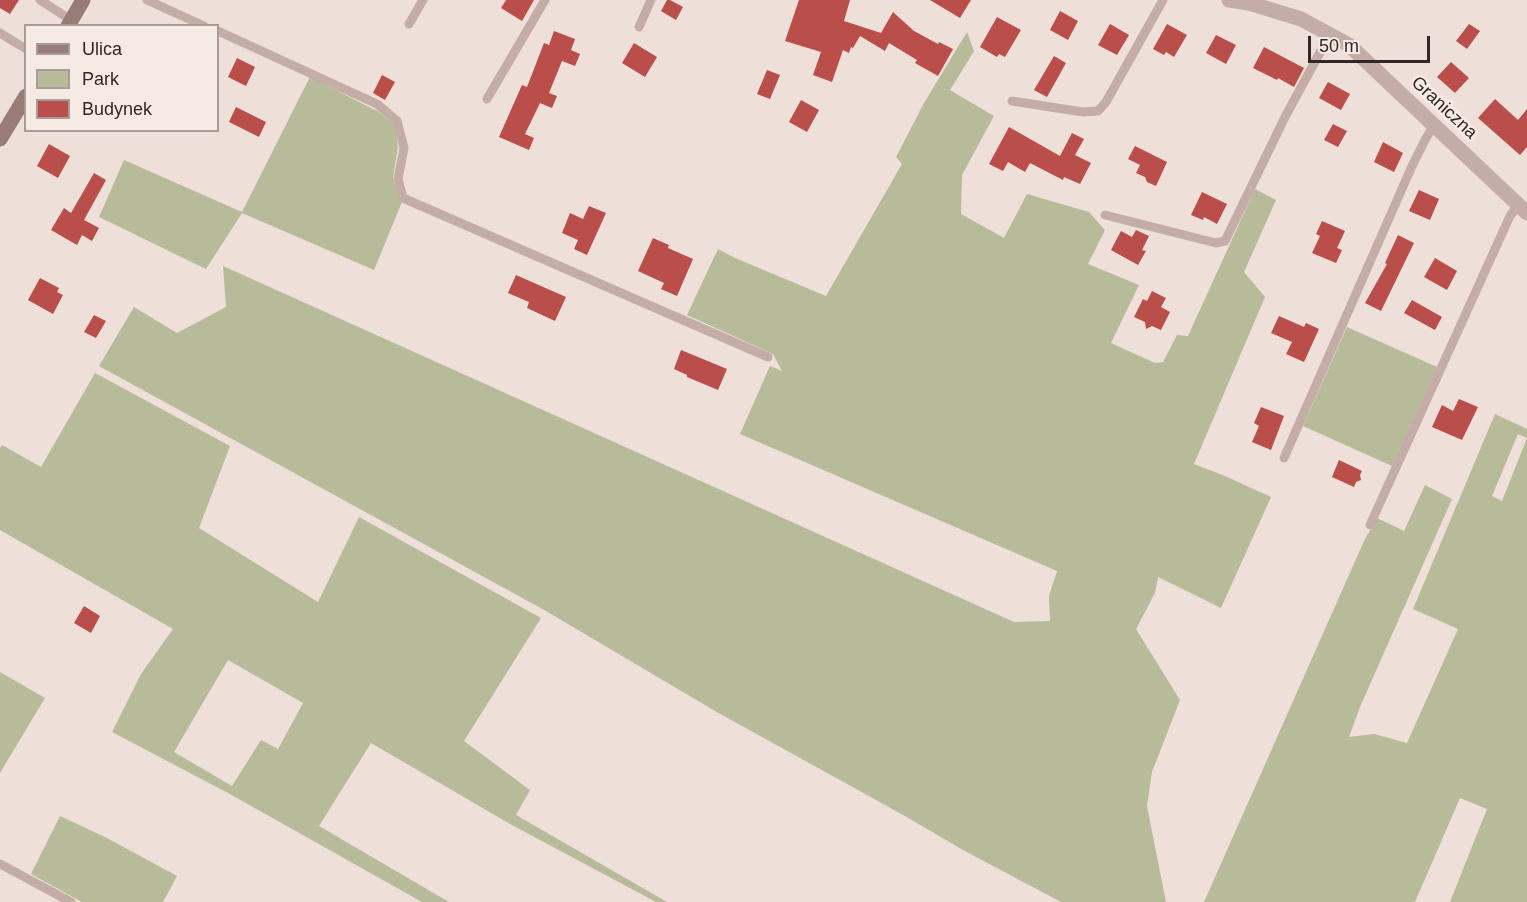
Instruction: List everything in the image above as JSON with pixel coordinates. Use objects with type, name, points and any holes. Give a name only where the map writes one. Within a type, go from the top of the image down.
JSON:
[{"type":"main road","points":[[70,23],[83,0]]},
{"type":"main road","points":[[0,139],[24,99]]},
{"type":"street","name":"Graniczna","points":[[1229,0],[1249,3],[1301,19],[1349,45],[1523,209]]},
{"type":"lane","points":[[40,0],[70,23]]},
{"type":"lane","points":[[147,0],[200,24]]},
{"type":"lane","points":[[409,24],[423,0]]},
{"type":"lane","points":[[488,99],[545,0]]},
{"type":"lane","points":[[639,27],[651,0]]},
{"type":"lane","points":[[1012,101],[1083,112],[1098,111],[1106,102],[1163,0]]},
{"type":"lane","points":[[219,32],[377,104],[397,121],[404,148],[398,179],[403,198],[768,357]]},
{"type":"lane","points":[[0,33],[24,48]]},
{"type":"lane","points":[[1105,215],[1216,243],[1225,241],[1285,117],[1330,34]]},
{"type":"lane","points":[[1284,458],[1412,166],[1434,125]]},
{"type":"lane","points":[[1370,525],[1510,216],[1523,209]]},
{"type":"lane","points":[[0,864],[71,902]]},
{"type":"green space","points":[[967,32],[974,51],[950,90],[994,116],[962,175],[961,214],[1004,238],[1027,194],[1089,212],[1105,230],[1088,264],[1139,285],[1111,343],[1155,363],[1163,362],[1177,335],[1188,336],[1255,189],[1276,200],[1244,272],[1265,297],[1194,464],[1271,497],[1221,608],[1158,577],[1155,593],[1136,629],[1180,700],[1152,772],[1147,806],[1166,902],[1061,902],[963,850],[715,711],[546,611],[99,366],[134,307],[177,333],[226,307],[223,266],[1014,622],[1050,621],[1049,596],[1057,571],[740,434],[770,366],[782,371],[773,354],[687,315],[718,249],[826,296],[902,164],[896,157],[924,103]]},
{"type":"green space","points":[[310,77],[379,112],[395,125],[398,147],[393,178],[402,202],[374,270],[242,213],[206,269],[99,217],[124,160],[242,212]]},
{"type":"green space","points":[[1347,327],[1437,367],[1392,466],[1303,426]]},
{"type":"green space","points":[[95,373],[230,446],[199,528],[318,602],[359,517],[541,618],[464,741],[530,790],[516,815],[667,902],[656,902],[510,824],[371,743],[319,826],[449,902],[422,902],[228,793],[112,732],[141,674],[173,629],[0,530],[0,448],[2,445],[41,467]],"holes":[[[228,660],[303,703],[278,749],[261,740],[232,786],[174,752]]]},
{"type":"green space","points":[[1495,414],[1527,429],[1527,438],[1527,902],[1450,902],[1487,809],[1460,798],[1415,902],[1204,902],[1364,541],[1377,518],[1404,531],[1425,485],[1452,499],[1360,707],[1349,737],[1374,734],[1407,743],[1458,629],[1413,609]],"holes":[[[1518,434],[1527,438],[1502,501],[1492,496]]]},
{"type":"green space","points":[[0,672],[45,698],[0,773]]},
{"type":"green space","points":[[60,816],[107,838],[177,876],[163,902],[82,902],[31,874]]},
{"type":"building","points":[[0,0],[19,0],[10,14],[0,8]]},
{"type":"building","points":[[506,0],[534,0],[522,21],[501,8]]},
{"type":"building","points":[[667,0],[683,7],[676,20],[661,11]]},
{"type":"building","points":[[799,0],[850,0],[844,21],[881,33],[893,12],[914,31],[953,49],[938,76],[915,63],[917,60],[889,43],[885,51],[860,36],[849,53],[843,50],[832,82],[813,75],[821,52],[785,41]]},
{"type":"building","points":[[930,0],[971,0],[960,18]]},
{"type":"building","points":[[1060,11],[1078,21],[1068,40],[1050,30]]},
{"type":"building","points":[[997,17],[1021,30],[1005,57],[999,54],[997,57],[980,47]]},
{"type":"building","points":[[1110,24],[1129,35],[1117,55],[1098,45]]},
{"type":"building","points":[[1167,24],[1187,35],[1174,57],[1166,52],[1164,55],[1153,49]]},
{"type":"building","points":[[1469,24],[1480,31],[1467,49],[1456,41]]},
{"type":"building","points":[[554,31],[575,39],[571,50],[580,54],[575,66],[562,61],[549,93],[557,96],[552,108],[540,103],[525,134],[534,138],[529,150],[499,137],[522,85],[527,87],[544,43],[549,45]]},
{"type":"building","points":[[1216,35],[1236,45],[1226,64],[1206,53]]},
{"type":"building","points":[[634,43],[657,57],[645,77],[622,63]]},
{"type":"building","points":[[1264,47],[1304,68],[1294,87],[1253,68]]},
{"type":"building","points":[[1054,56],[1066,63],[1047,97],[1034,90]]},
{"type":"building","points":[[237,58],[255,67],[246,86],[228,77]]},
{"type":"building","points":[[1451,62],[1469,78],[1455,93],[1437,77]]},
{"type":"building","points":[[767,70],[780,75],[770,99],[757,94]]},
{"type":"building","points":[[382,75],[395,82],[385,100],[373,93]]},
{"type":"building","points":[[1328,82],[1350,94],[1341,110],[1319,98]]},
{"type":"building","points":[[1495,99],[1518,120],[1527,109],[1527,147],[1520,155],[1478,118]]},
{"type":"building","points":[[801,100],[819,110],[807,132],[789,122]]},
{"type":"building","points":[[236,107],[266,122],[259,137],[229,122]]},
{"type":"building","points":[[1333,124],[1347,131],[1338,147],[1324,140]]},
{"type":"building","points":[[1009,127],[1060,156],[1072,133],[1084,139],[1075,155],[1091,163],[1080,184],[1064,177],[1063,180],[1030,163],[1025,172],[1008,162],[1003,171],[989,164]]},
{"type":"building","points":[[1383,142],[1403,153],[1394,172],[1374,162]]},
{"type":"building","points":[[49,144],[70,156],[58,178],[37,166]]},
{"type":"building","points":[[1135,146],[1167,162],[1156,186],[1136,173],[1140,165],[1128,159]]},
{"type":"building","points":[[94,173],[106,180],[84,220],[99,228],[92,241],[82,235],[77,245],[51,230],[64,208],[71,213]]},
{"type":"building","points":[[1419,190],[1439,199],[1430,220],[1409,211]]},
{"type":"building","points":[[1202,192],[1227,204],[1217,224],[1204,217],[1203,220],[1191,215]]},
{"type":"building","points":[[589,206],[606,213],[587,255],[574,249],[578,240],[562,233],[570,213],[583,219]]},
{"type":"building","points":[[1322,221],[1345,231],[1337,248],[1342,250],[1336,263],[1312,253],[1320,236],[1316,234]]},
{"type":"building","points":[[1136,230],[1149,236],[1142,250],[1146,251],[1138,265],[1111,250],[1121,231],[1132,237]]},
{"type":"building","points":[[1398,235],[1414,243],[1381,311],[1365,303],[1387,264],[1385,263]]},
{"type":"building","points":[[653,238],[669,245],[668,248],[693,259],[677,296],[661,289],[664,283],[638,271]]},
{"type":"building","points":[[1435,258],[1457,271],[1447,290],[1424,277]]},
{"type":"building","points":[[516,275],[566,297],[555,321],[527,308],[529,302],[508,293]]},
{"type":"building","points":[[40,278],[59,288],[57,292],[63,295],[53,314],[28,300]]},
{"type":"building","points":[[1152,291],[1166,298],[1161,307],[1170,312],[1161,330],[1152,326],[1146,329],[1145,322],[1134,317],[1143,299],[1147,301]]},
{"type":"building","points":[[1412,300],[1442,317],[1435,330],[1404,313]]},
{"type":"building","points":[[94,315],[106,321],[96,338],[84,332]]},
{"type":"building","points":[[1279,316],[1304,327],[1306,323],[1319,329],[1304,362],[1286,354],[1292,342],[1271,333]]},
{"type":"building","points":[[681,350],[727,369],[718,390],[674,369]]},
{"type":"building","points":[[1459,399],[1478,407],[1462,440],[1432,427],[1442,405],[1453,411]]},
{"type":"building","points":[[1261,407],[1284,416],[1271,450],[1252,442],[1259,426],[1254,423]]},
{"type":"building","points":[[1339,460],[1362,471],[1361,480],[1356,482],[1354,487],[1332,477]]},
{"type":"building","points":[[84,606],[100,616],[91,633],[74,623]]}]
